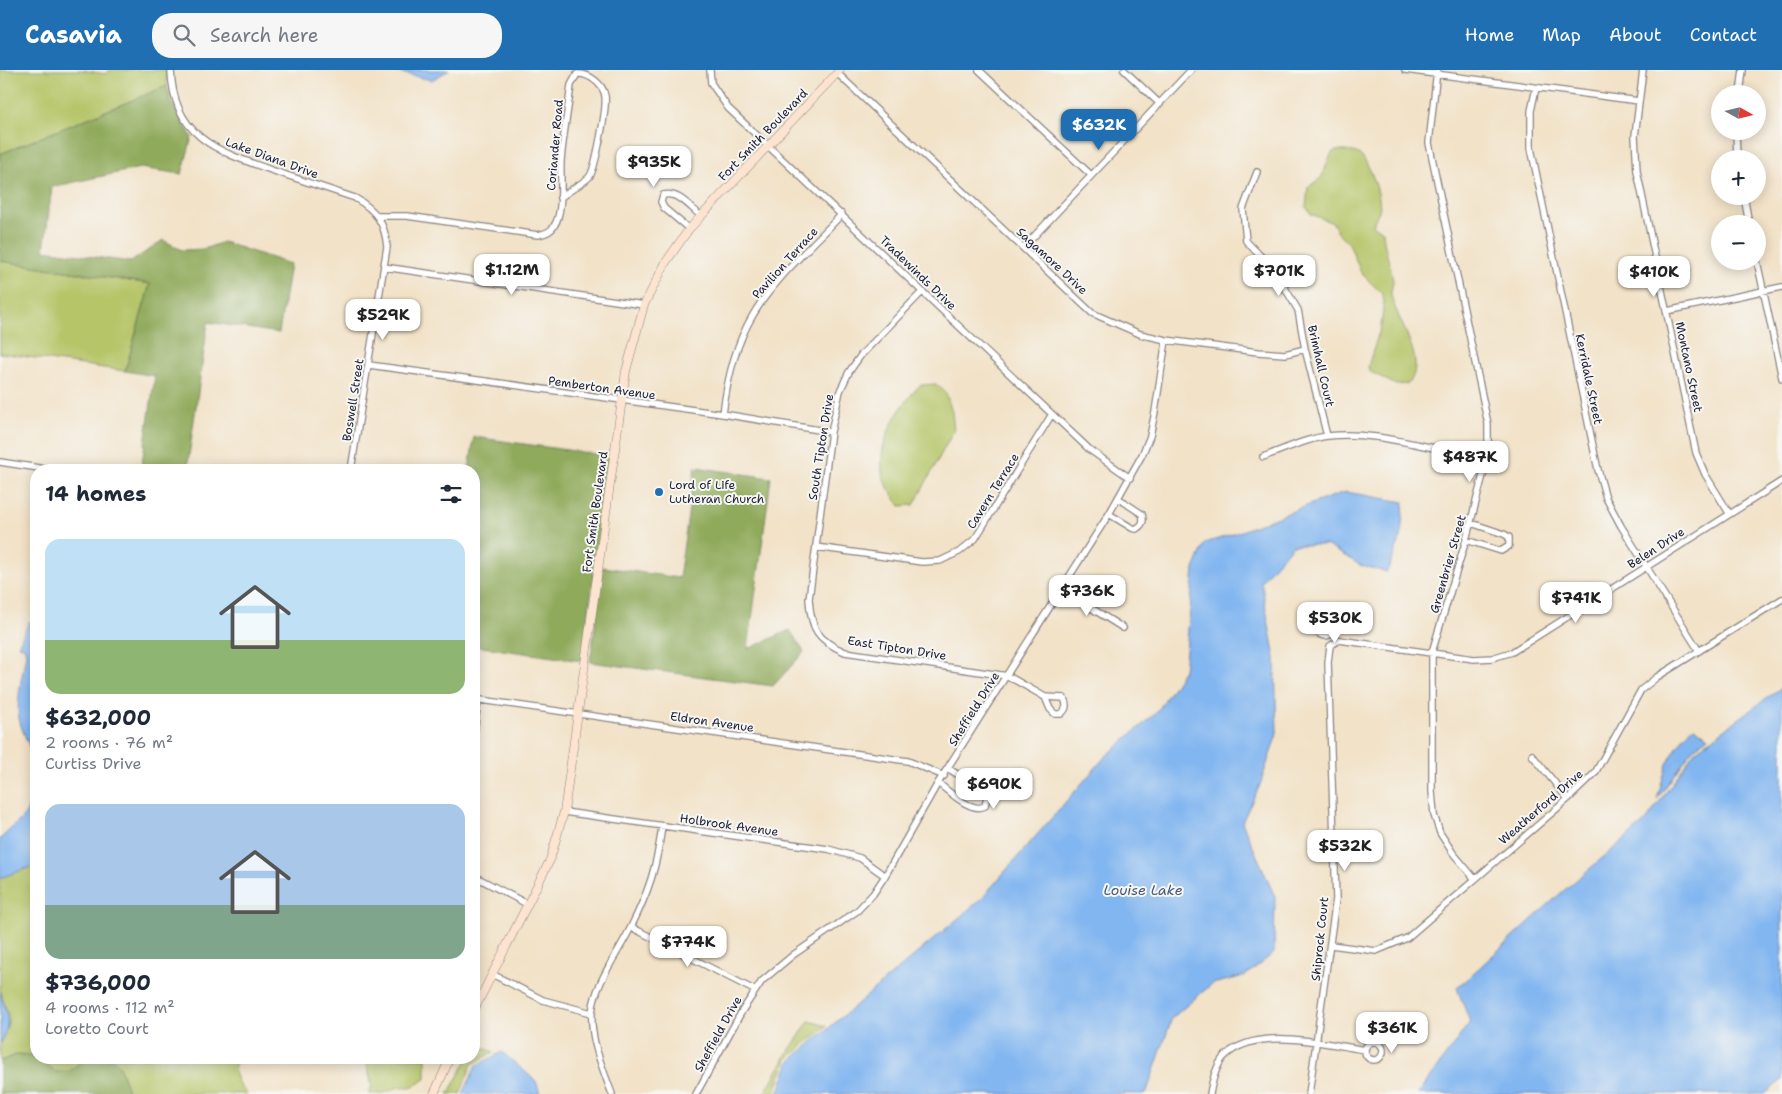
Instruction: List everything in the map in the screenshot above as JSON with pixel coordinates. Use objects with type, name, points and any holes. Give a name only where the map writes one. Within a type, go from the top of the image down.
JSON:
[{"type":"street","name":"Lake Diana Drive","points":[[171,70],[171,88],[175,102],[190,127],[203,139],[223,153],[355,198],[369,206],[378,216]]},
{"type":"street","name":"Tradewinds Drive","points":[[710,70],[711,83],[728,108],[769,144],[922,292],[1090,450],[1130,478]]},
{"type":"street","points":[[979,70],[1091,175]]},
{"type":"street","points":[[1124,70],[1160,104]]},
{"type":"street","points":[[1024,248],[1191,70]]},
{"type":"street","points":[[1405,70],[1437,72],[1536,88],[1639,101]]},
{"type":"street","name":"Montano Street","points":[[1643,70],[1635,136],[1637,171],[1696,454],[1705,474],[1729,513]]},
{"type":"street","points":[[1741,85],[1743,70]]},
{"type":"street","name":"Fort Smith Boulevard","points":[[480,998],[550,860],[564,812],[621,402],[631,348],[644,305],[666,262],[701,216],[839,72]]},
{"type":"street","name":"Sagamore Drive","points":[[839,72],[1092,313],[1140,334],[1166,340],[1285,354],[1305,349]]},
{"type":"street","name":"Greenbrier Street","points":[[1437,72],[1429,143],[1488,424],[1488,456],[1471,523],[1432,652],[1432,791],[1434,815],[1444,840],[1474,878]]},
{"type":"street","name":"Coriander Road","points":[[378,216],[407,216],[538,235],[554,227],[560,198],[561,164],[571,85],[577,74],[582,74],[597,82],[603,90],[606,103],[594,167],[590,178],[573,186],[560,198]]},
{"type":"street","name":"Kerridale Street","points":[[1536,88],[1531,111],[1531,148],[1598,470],[1606,498],[1621,526],[1699,651]]},
{"type":"street","name":"Brimhall Court","points":[[1257,172],[1243,209],[1246,241],[1275,271],[1298,310],[1305,349],[1327,436]]},
{"type":"street","points":[[690,230],[664,208],[661,202],[662,194],[668,193],[677,196],[701,216]]},
{"type":"street","name":"Pavilion Terrace","points":[[723,414],[733,363],[753,315],[770,292],[842,214]]},
{"type":"street","name":"Boswell Street","points":[[352,464],[388,247],[386,231],[378,216]]},
{"type":"street","points":[[384,267],[644,305]]},
{"type":"street","points":[[1759,270],[1782,378]]},
{"type":"street","points":[[1667,311],[1782,287]]},
{"type":"street","name":"South Tipton Drive","points":[[816,547],[831,432],[840,390],[848,372],[862,355],[922,292]]},
{"type":"street","name":"Sheffield Drive","points":[[696,1094],[754,990],[793,955],[857,911],[873,894],[885,876],[938,784],[1008,676],[1130,478],[1150,436],[1166,340]]},
{"type":"street","name":"Pemberton Avenue","points":[[369,365],[621,402],[723,414],[831,432]]},
{"type":"street","name":"Cavern Terrace","points":[[816,547],[922,562],[940,561],[959,552],[975,539],[1052,414]]},
{"type":"street","points":[[1263,457],[1327,436],[1360,435],[1464,455],[1488,456]]},
{"type":"street","points":[[0,462],[30,467]]},
{"type":"street","name":"Belen Drive","points":[[1337,641],[1474,659],[1492,658],[1512,652],[1782,481]]},
{"type":"street","points":[[1109,514],[1132,528],[1136,529],[1142,525],[1144,520],[1142,514],[1118,498]]},
{"type":"street","points":[[1466,540],[1501,551],[1509,546],[1509,537],[1471,523]]},
{"type":"street","name":"East Tipton Drive","points":[[816,547],[809,600],[810,622],[820,637],[830,646],[845,652],[1008,676]]},
{"type":"street","points":[[1061,589],[1123,628]]},
{"type":"street","name":"Weatherford Drive","points":[[1331,945],[1376,951],[1390,947],[1407,938],[1474,878],[1568,799],[1595,773],[1641,690],[1657,677],[1782,599]]},
{"type":"street","points":[[1330,635],[1337,641]]},
{"type":"street","name":"Shiprock Court","points":[[1310,1094],[1336,899],[1328,662],[1330,646],[1337,641]]},
{"type":"street","points":[[1008,676],[1045,697]]},
{"type":"street","name":"Eldron Avenue","points":[[480,701],[908,761],[944,776]]},
{"type":"street","points":[[1532,755],[1568,799]]},
{"type":"street","points":[[938,784],[970,806],[978,808],[985,806],[987,796],[984,791],[948,769]]},
{"type":"street","name":"Holbrook Avenue","points":[[564,812],[828,849],[860,858],[885,876]]},
{"type":"street","points":[[612,1094],[597,1050],[592,1013],[600,983],[631,927],[651,884],[658,861],[662,826]]},
{"type":"street","points":[[480,879],[527,904]]},
{"type":"street","points":[[631,927],[754,990]]},
{"type":"street","points":[[492,974],[543,1000],[592,1013]]},
{"type":"street","points":[[1210,1094],[1214,1074],[1224,1058],[1238,1047],[1256,1040],[1271,1038],[1365,1050]]},
{"type":"street","points":[[434,1094],[447,1064]]},
{"type":"green space","points":[[0,70],[82,70],[105,74],[110,70],[167,70],[167,86],[0,154]]},
{"type":"green space","points":[[167,86],[172,104],[192,137],[182,174],[140,168],[52,187],[44,250],[131,262],[163,240],[182,250],[204,249],[223,242],[290,264],[279,333],[208,322],[188,464],[142,464],[155,376],[125,371],[150,284],[0,261],[0,154]]},
{"type":"green space","points":[[1335,151],[1352,152],[1361,156],[1365,160],[1375,182],[1380,206],[1373,225],[1383,231],[1393,281],[1391,293],[1393,303],[1409,339],[1415,364],[1414,375],[1408,384],[1396,385],[1369,371],[1368,366],[1381,326],[1384,301],[1382,294],[1361,273],[1349,243],[1338,233],[1333,223],[1311,214],[1306,207],[1308,187],[1321,178],[1331,154]]},
{"type":"green space","points":[[0,261],[150,284],[125,371],[0,353]]},
{"type":"green space","points":[[936,384],[946,393],[952,412],[954,430],[914,505],[900,506],[883,477],[883,448],[892,424],[912,394],[920,385]]},
{"type":"green space","points":[[474,437],[610,456],[582,661],[480,647],[480,464],[470,464]]},
{"type":"green space","points":[[695,467],[771,478],[748,649],[790,630],[804,652],[773,686],[590,662],[603,567],[679,578]]},
{"type":"green space","points":[[30,867],[30,1055],[19,1054],[0,1061],[0,1044],[8,1023],[8,1014],[0,992],[0,878]]},
{"type":"green space","points":[[809,1021],[827,1026],[787,1059],[774,1094],[764,1094],[787,1054]]},
{"type":"green space","points":[[484,1048],[494,1052],[480,1060],[480,1050]]},
{"type":"green space","points":[[19,1054],[30,1056],[30,1064],[47,1064],[55,1072],[70,1071],[78,1064],[118,1064],[129,1094],[0,1094],[0,1061]]},
{"type":"green space","points":[[47,1064],[78,1064],[70,1071],[55,1072]]},
{"type":"green space","points":[[235,1064],[236,1078],[247,1094],[129,1094],[119,1065]]},
{"type":"green space","points":[[366,1064],[426,1064],[426,1079],[412,1087],[399,1087],[382,1094],[368,1094],[372,1086]]},
{"type":"green space","points":[[465,1064],[472,1064],[460,1094],[448,1094]]},
{"type":"water","points":[[388,70],[449,70],[432,80]]},
{"type":"water","name":"Louise Lake","points":[[1346,492],[1404,502],[1401,537],[1387,572],[1362,566],[1326,545],[1293,545],[1261,581],[1275,658],[1277,734],[1260,785],[1242,822],[1275,897],[1274,953],[1245,976],[1212,984],[1172,1018],[1146,1094],[778,1094],[790,1061],[981,899],[1104,758],[1157,712],[1184,670],[1194,569],[1205,543]]},
{"type":"water","points":[[29,622],[30,748],[20,723],[18,710],[26,653],[24,647],[18,646]]},
{"type":"water","points":[[1782,687],[1782,1080],[1765,1094],[1418,1094],[1470,1022],[1457,988],[1561,893],[1646,821],[1695,751]]},
{"type":"water","points":[[1694,727],[1709,737],[1693,749],[1657,799],[1667,764],[1684,736]]},
{"type":"water","points":[[30,804],[30,867],[0,878],[0,839],[25,815]]},
{"type":"water","points":[[0,992],[5,1007],[7,1024],[0,1044]]},
{"type":"water","points":[[502,1052],[536,1081],[540,1094],[463,1094],[476,1066]]},
{"type":"place","name":"Lord of Life Lutheran Church","points":[[659,492]]}]
